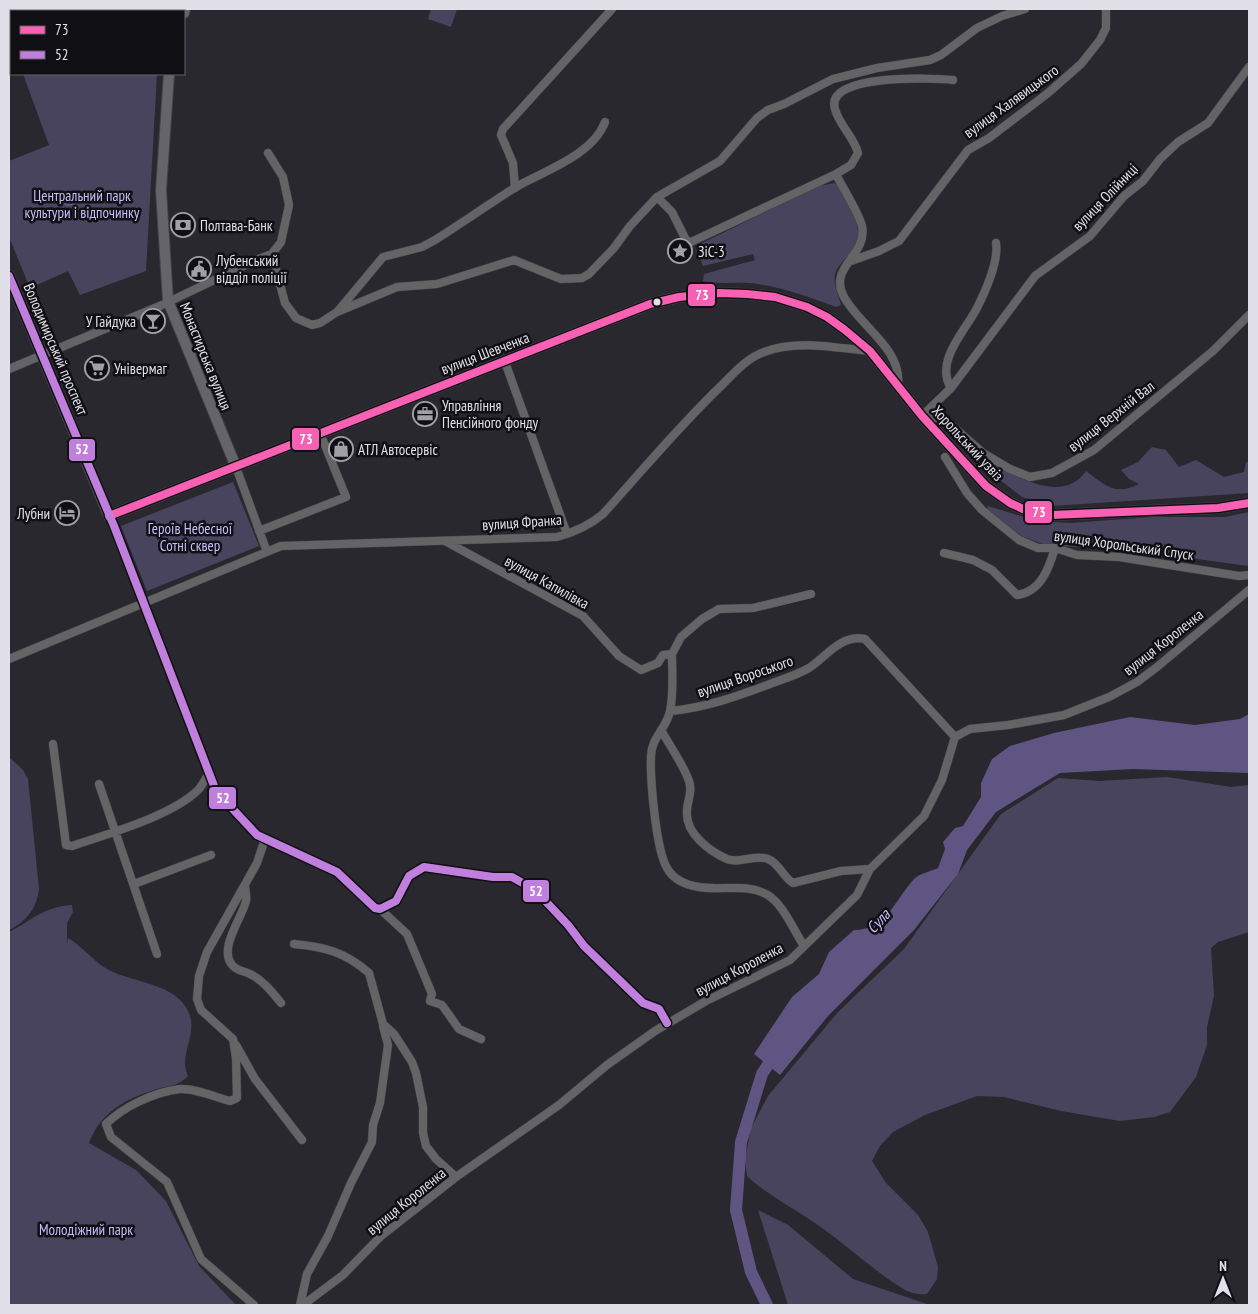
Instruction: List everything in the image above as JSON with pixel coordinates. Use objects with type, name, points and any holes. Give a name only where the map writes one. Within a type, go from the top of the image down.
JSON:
[{"type":"main road","name":"Монастирська вулиця","points":[[169,75],[161,190],[168,301],[236,467]]},
{"type":"main road","name":"Володимирський проспект","points":[[9,276],[109,516]]},
{"type":"main road","name":"вулиця Шевченка","points":[[109,516],[650,304],[679,297],[719,293],[775,297],[807,307],[845,330],[870,352]]},
{"type":"main road","name":"Хорольський узвіз","points":[[870,352],[898,384],[922,416],[986,486],[1010,503],[1037,513],[1052,515],[1218,508],[1249,503]]},
{"type":"street","points":[[515,188],[513,163],[500,135],[503,129],[612,9]]},
{"type":"street","points":[[272,254],[285,302],[296,318],[303,323],[316,324],[337,312],[397,287],[437,284],[514,260],[561,279],[582,278],[589,274],[614,248],[630,226],[657,197],[720,161],[757,118],[768,110],[833,79],[936,58],[977,28],[1002,16],[1025,9]]},
{"type":"street","name":"вулиця Халявицького","points":[[851,261],[879,251],[899,241],[968,150],[989,138],[1048,93],[1081,64],[1100,40],[1106,28],[1106,10]]},
{"type":"street","name":"вулиця Олійниці","points":[[922,416],[951,388],[1035,276],[1090,236],[1124,196],[1143,181],[1160,159],[1178,142],[1208,123],[1249,67]]},
{"type":"street","points":[[657,197],[672,212],[686,240],[691,242],[836,174],[851,165],[858,153],[835,110],[835,99],[840,92],[852,87],[890,79],[912,77],[953,80]]},
{"type":"street","points":[[337,312],[382,257],[422,247],[436,240],[515,188],[563,163],[590,143],[604,122]]},
{"type":"street","points":[[9,369],[272,254],[281,242],[289,205],[283,176],[268,153]]},
{"type":"street","points":[[836,174],[862,225],[859,248],[851,261],[843,266],[839,285],[843,295],[891,357],[900,372],[898,384]]},
{"type":"street","points":[[951,388],[947,369],[953,348],[977,308],[996,260],[996,242]]},
{"type":"street","name":"вулиця Верхній Вал","points":[[922,416],[950,424],[983,453],[1010,469],[1030,477],[1052,473],[1094,450],[1212,351],[1249,315]]},
{"type":"street","name":"вулиця Франка","points":[[9,659],[281,546],[557,537],[567,534],[589,526],[603,514],[698,407],[743,365],[762,352],[783,346],[810,345],[870,352]]},
{"type":"street","points":[[505,362],[567,534]]},
{"type":"street","points":[[260,531],[346,497],[320,433]]},
{"type":"street","name":"вулиця Хорольський Спуск","points":[[945,457],[967,493],[992,520],[1020,540],[1038,548],[1055,548],[1077,554],[1119,557],[1239,576],[1249,575]]},
{"type":"street","points":[[236,467],[267,552]]},
{"type":"street","points":[[109,516],[216,791],[250,829],[265,839],[337,872],[375,908],[380,909],[408,934],[432,994],[430,1001],[442,1005],[459,1029],[481,1039]]},
{"type":"street","name":"вулиця Капилівка","points":[[445,541],[583,616],[630,665],[641,670],[658,662],[663,655],[672,654]]},
{"type":"street","points":[[944,553],[973,560],[992,570],[1017,595],[1032,590],[1039,583],[1049,567],[1055,548]]},
{"type":"street","name":"вулиця Короленка","points":[[302,1305],[343,1276],[381,1236],[456,1177],[559,1104],[607,1065],[667,1023],[790,960],[857,895],[870,869],[882,854],[911,830],[930,806],[942,780],[954,737],[970,729],[1008,726],[1064,715],[1109,697],[1137,682],[1157,668],[1249,590]]},
{"type":"street","points":[[804,946],[777,903],[767,894],[730,886],[699,887],[681,882],[668,870],[664,861],[652,792],[651,754],[656,737],[670,711],[672,654],[681,637],[702,619],[719,609],[753,608],[811,594]]},
{"type":"street","name":"вулиця Вороського","points":[[670,711],[722,701],[796,674],[809,668],[845,640],[858,638],[865,639],[954,737]]},
{"type":"street","points":[[661,730],[689,780],[691,793],[686,812],[692,831],[708,847],[727,859],[767,859],[773,862],[786,879],[793,883],[841,871],[870,869]]},
{"type":"street","points":[[53,744],[66,845],[72,846],[116,831],[168,808],[199,789],[209,774]]},
{"type":"street","points":[[98,784],[116,831],[157,954]]},
{"type":"street","points":[[265,839],[257,863],[207,952],[198,976],[197,999],[201,1010],[233,1039],[254,1079],[302,1140]]},
{"type":"street","points":[[134,884],[211,855]]},
{"type":"street","points":[[380,909],[396,902],[409,876],[424,867],[493,877],[512,877],[535,890],[568,925],[584,946],[643,1003],[659,1009],[667,1023]]},
{"type":"street","points":[[245,885],[246,900],[229,946],[229,959],[238,971],[250,974],[267,985],[281,1003]]},
{"type":"street","points":[[294,944],[323,947],[342,954],[369,973],[388,1045],[380,1103],[373,1125],[369,1149],[351,1183],[328,1236],[307,1274],[302,1305]]},
{"type":"street","points":[[383,1024],[394,1034],[412,1062],[422,1099],[423,1134],[426,1146],[436,1159],[456,1177]]},
{"type":"street","points":[[233,1039],[238,1094],[236,1100],[230,1101],[180,1089],[119,1111],[106,1124],[111,1136],[167,1182],[201,1259],[254,1305]]},
{"type":"green space","points":[[9,9],[144,9],[10,10],[10,40]]},
{"type":"green space","points":[[431,9],[457,9],[451,27],[428,19]]},
{"type":"green space","name":"Центральний парк культури і відпочинку","points":[[23,75],[157,75],[146,271],[80,295],[68,271],[30,288],[9,237],[9,161],[49,145]]},
{"type":"green space","points":[[835,183],[849,203],[858,228],[857,243],[839,266],[835,275],[835,286],[841,305],[836,307],[797,293],[751,283],[703,281],[704,274],[755,260],[753,254],[703,266],[696,246],[819,186]]},
{"type":"green space","points":[[1152,447],[1166,450],[1179,467],[1196,460],[1224,477],[1244,472],[1246,462],[1249,462],[1249,493],[1052,506],[1022,497],[995,476],[979,458],[983,457],[1007,471],[1036,484],[1050,487],[1063,486],[1076,481],[1086,471],[1111,488],[1123,489],[1139,484],[1129,479],[1121,470],[1138,462]]},
{"type":"green space","name":"Героїв Небесної Сотні сквер","points":[[233,482],[259,546],[147,591],[121,526]]},
{"type":"green space","points":[[988,506],[1037,521],[1070,523],[1153,517],[1225,517],[1249,512],[1249,566],[1137,551],[1046,545],[1021,536],[987,509]]},
{"type":"green space","points":[[9,757],[23,770],[28,779],[39,889],[36,902],[30,914],[21,923],[9,930]]},
{"type":"green space","points":[[1167,777],[1231,787],[1249,785],[1249,932],[1218,942],[1211,948],[1214,996],[1207,1027],[1207,1045],[1196,1077],[1170,1112],[1154,1117],[1120,1121],[1061,1111],[1004,1097],[977,1096],[925,1115],[893,1132],[880,1146],[872,1161],[886,1183],[918,1215],[928,1232],[938,1267],[937,1279],[927,1294],[917,1294],[905,1290],[813,1221],[764,1190],[747,1176],[745,1160],[751,1128],[768,1096],[838,1012],[904,949],[1001,814],[1058,778],[1099,781]]},
{"type":"green space","name":"Молодіжний парк","points":[[72,905],[73,912],[67,923],[67,944],[68,938],[107,969],[168,992],[179,999],[186,1008],[191,1020],[191,1034],[185,1062],[188,1076],[177,1084],[135,1097],[116,1108],[100,1123],[89,1143],[136,1170],[166,1201],[199,1266],[236,1305],[9,1305],[9,932],[45,911]]},
{"type":"green space","points":[[758,1210],[788,1225],[853,1279],[930,1305],[788,1305]]},
{"type":"shaded area","points":[[66,192],[72,192],[76,199],[72,206],[66,206],[62,202],[62,196]]},
{"type":"shaded area","points":[[1249,714],[1249,773],[1133,769],[1060,773],[996,812],[967,850],[958,874],[914,930],[828,1016],[780,1075],[754,1054],[792,997],[819,974],[829,952],[854,930],[865,929],[882,919],[916,877],[938,868],[945,849],[943,842],[955,828],[963,826],[981,797],[981,783],[992,759],[1010,746],[1054,733],[1130,717],[1195,725],[1240,719]]},
{"type":"waterway","name":"Сула","points":[[767,1305],[751,1272],[736,1210],[741,1142],[762,1074],[776,1052]]},
{"type":"transit line","name":"52","points":[[9,276],[114,526],[216,791],[257,835],[337,872],[375,908],[380,909],[396,901],[409,876],[424,867],[493,877],[512,877],[535,890],[568,925],[584,946],[643,1003],[659,1009],[667,1023]]},
{"type":"transit line","name":"73","points":[[109,516],[650,304],[679,297],[719,293],[775,297],[807,307],[827,317],[870,351],[922,416],[986,486],[1010,503],[1023,509],[1051,515],[1218,508],[1249,503]]},
{"type":"place","name":"Полтава-Банк","points":[[183,225]]},
{"type":"place","name":"ЗіС-3","points":[[680,251]]},
{"type":"place","name":"Лубенський відділ поліції","points":[[199,269]]},
{"type":"place","name":"У Гайдука","points":[[153,321]]},
{"type":"place","name":"Універмаг","points":[[97,368]]},
{"type":"place","name":"Управління Пенсійного фонду","points":[[425,414]]},
{"type":"place","name":"АТЛ Автосервіс","points":[[341,449]]},
{"type":"place","name":"Лубни","points":[[67,513]]}]
